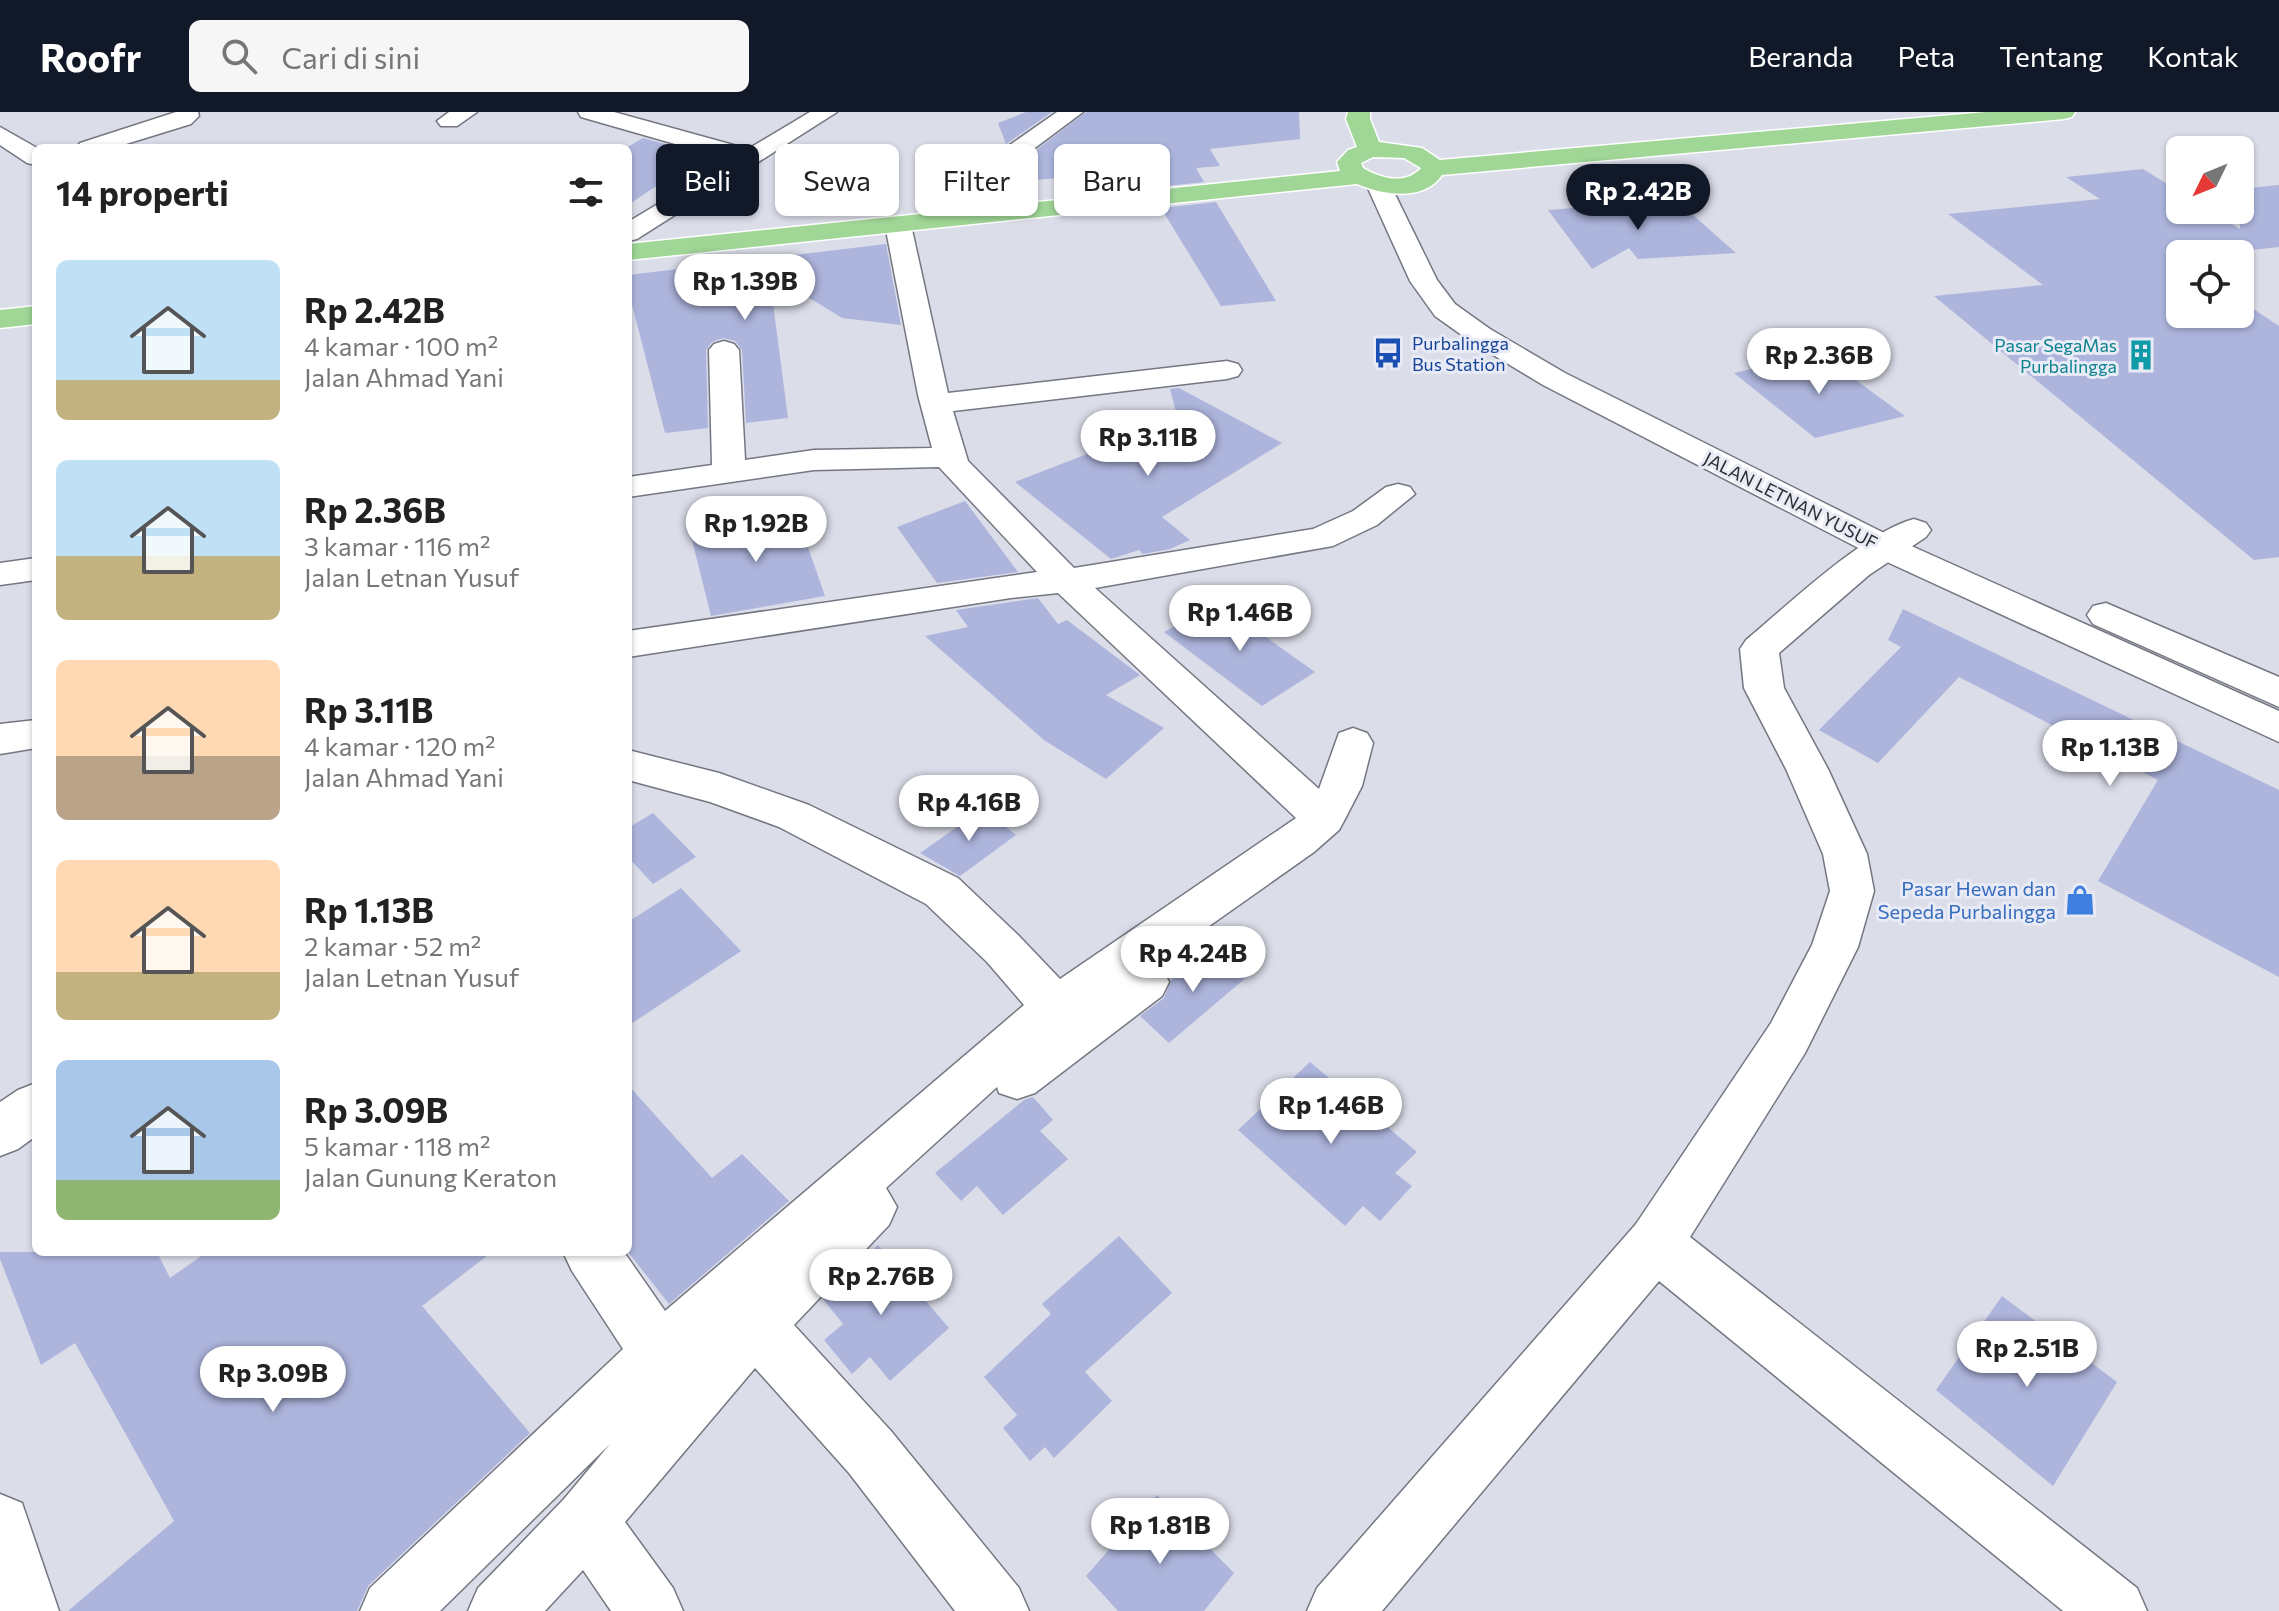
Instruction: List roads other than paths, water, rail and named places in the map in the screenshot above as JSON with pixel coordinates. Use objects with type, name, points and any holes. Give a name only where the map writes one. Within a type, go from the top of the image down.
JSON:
[{"type":"main road","points":[[1359,112],[1358,119],[1373,172]]},
{"type":"main road","points":[[1426,162],[1911,112]]},
{"type":"main road","points":[[632,252],[1373,172],[1390,149],[1426,162],[2064,112]]},
{"type":"main road","points":[[1038,195],[1373,172],[1428,179],[1426,162]]},
{"type":"main road","points":[[632,234],[915,206]]},
{"type":"main road","points":[[0,299],[32,295]]},
{"type":"main road","points":[[0,319],[32,315]]},
{"type":"street","points":[[101,144],[183,119],[188,116],[187,112]]},
{"type":"street","points":[[589,112],[702,144]]},
{"type":"street","points":[[1024,144],[1072,112]]},
{"type":"street","points":[[775,116],[816,118]]},
{"type":"street","points":[[759,154],[816,118]]},
{"type":"street","points":[[0,134],[32,155]]},
{"type":"street","points":[[12,171],[32,165]]},
{"type":"street","points":[[1373,172],[1448,264]]},
{"type":"street","name":"JALAN LETNAN YUSUF","points":[[1373,172],[1424,281],[1445,310],[1480,335],[1554,379],[1900,539],[2279,728]]},
{"type":"street","points":[[632,232],[657,216]]},
{"type":"street","points":[[898,225],[936,404],[953,464],[1066,581],[1324,819]]},
{"type":"street","name":"JALAN LETNAN YUSUF","points":[[1469,293],[1476,303],[1506,324],[1900,539],[2279,693]]},
{"type":"street","points":[[724,350],[729,472]]},
{"type":"street","points":[[936,404],[1227,370]]},
{"type":"street","points":[[632,486],[814,460],[952,457]]},
{"type":"street","points":[[632,643],[1011,586],[1066,581],[1321,538],[1365,518],[1398,494]]},
{"type":"street","points":[[1340,1611],[1655,1243],[1788,1038],[1835,947],[1852,891],[1845,854],[1807,769],[1764,688],[1759,649],[1845,575],[1900,539]]},
{"type":"street","points":[[0,574],[32,570]]},
{"type":"street","points":[[0,739],[32,735]]},
{"type":"street","points":[[393,1611],[660,1354],[975,1075],[1056,1008],[1299,840],[1324,819],[1341,791],[1353,743]]},
{"type":"street","points":[[632,766],[719,789],[794,816],[942,891],[1003,949],[1056,1008]]},
{"type":"street","points":[[501,1611],[586,1521],[638,1456],[834,1239],[1031,1066],[1159,971],[1275,892]]},
{"type":"street","points":[[0,1132],[32,1109]]},
{"type":"street","points":[[1655,1243],[2114,1611]]},
{"type":"street","points":[[594,1256],[660,1354]]},
{"type":"street","points":[[755,1325],[870,1452],[996,1611]]},
{"type":"street","points":[[586,1521],[650,1611]]},
{"type":"street","points":[[0,1525],[26,1611]]},
{"type":"place","name":"Purbalingga Bus Station","points":[[1388,353]]},
{"type":"place","name":"Pasar SegaMas Purbalingga","points":[[2141,355]]},
{"type":"place","name":"Pasar Hewan dan Sepeda Purbalingga","points":[[2080,900]]}]
